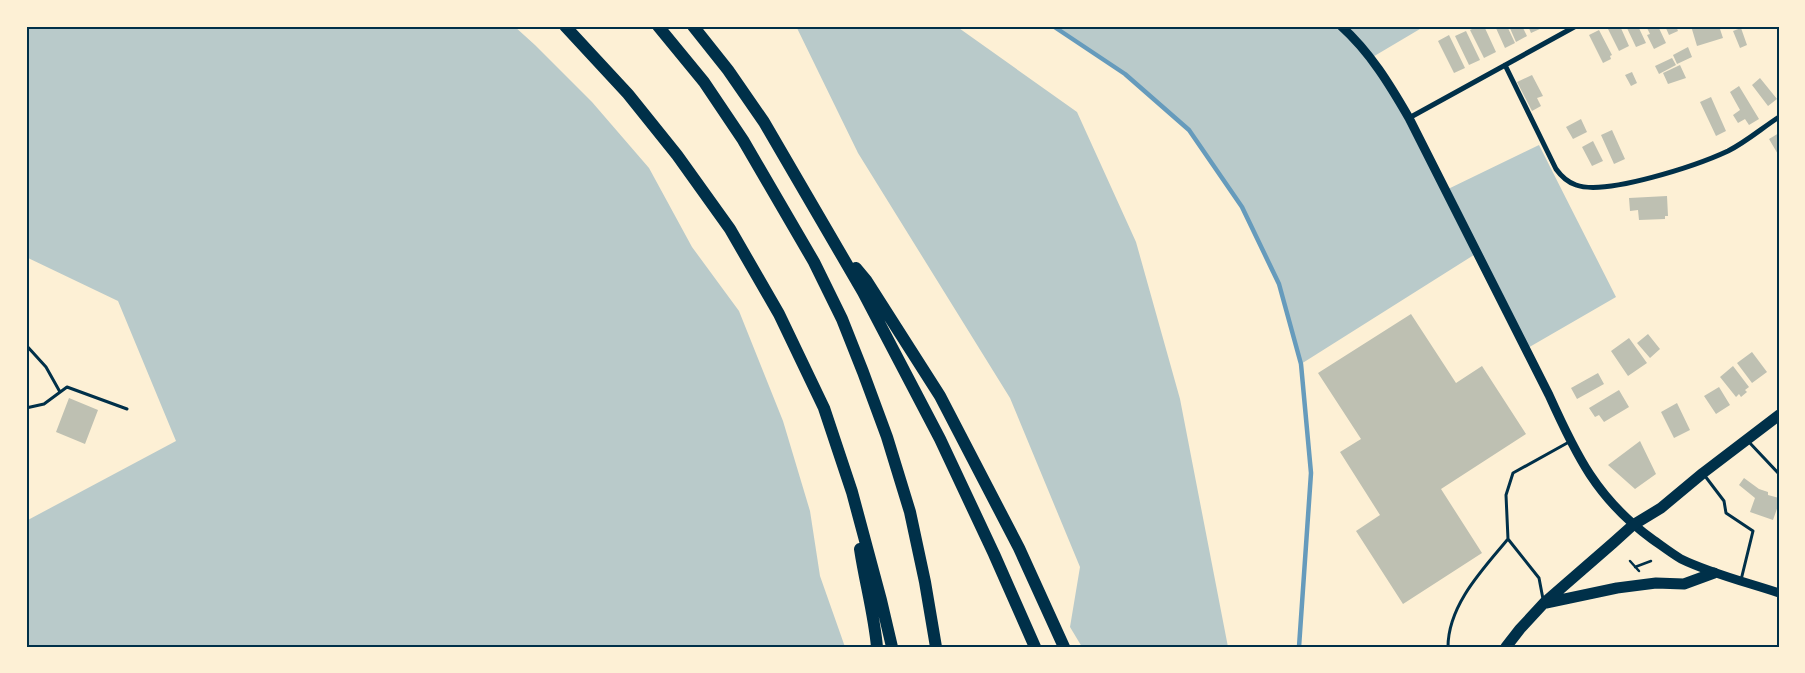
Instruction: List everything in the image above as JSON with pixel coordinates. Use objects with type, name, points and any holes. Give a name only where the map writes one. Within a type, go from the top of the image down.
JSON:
[{"type":"highway","points":[[564,26],[628,94],[678,155],[730,229],[779,314],[824,408],[852,492],[892,647]]},
{"type":"highway","points":[[658,26],[704,82],[743,140],[814,262],[842,319],[864,372],[887,437],[910,512],[936,647]]},
{"type":"highway","points":[[693,26],[728,70],[764,122],[875,314],[940,439],[1035,647]]},
{"type":"highway","points":[[838,248],[866,280],[940,396],[1019,548],[1064,647]]},
{"type":"highway","points":[[852,492],[877,647]]},
{"type":"main road","points":[[1506,647],[1544,604],[1634,525],[1661,508],[1779,415]]},
{"type":"main road","points":[[1544,604],[1617,588],[1656,583],[1684,584],[1714,573]]},
{"type":"street","points":[[1341,26],[1371,58],[1409,118],[1571,441],[1590,476],[1605,496],[1634,525],[1679,558],[1714,573],[1779,592]]},
{"type":"street","points":[[1409,118],[1576,26]]},
{"type":"street","points":[[1505,65],[1556,169],[1564,179],[1575,185],[1588,188],[1654,177],[1729,150],[1779,117]]},
{"type":"lane","points":[[26,345],[46,367],[60,392]]},
{"type":"lane","points":[[26,408],[44,404],[67,387],[127,408]]},
{"type":"lane","points":[[1747,440],[1779,474]]},
{"type":"lane","points":[[1544,604],[1539,578],[1508,539],[1506,495],[1513,473],[1571,441]]},
{"type":"lane","points":[[1703,473],[1724,501],[1726,514],[1753,531],[1740,580]]},
{"type":"lane","points":[[1448,647],[1448,638],[1458,605],[1484,568],[1508,539]]},
{"type":"path","points":[[1630,561],[1642,574]]},
{"type":"path","points":[[1635,567],[1651,561]]},
{"type":"shaded area","points":[[26,26],[514,26],[592,102],[649,168],[692,247],[739,311],[783,421],[810,511],[820,576],[845,647],[26,647],[26,521],[176,441],[118,301],[26,257]]},
{"type":"shaded area","points":[[796,26],[956,26],[1077,112],[1136,242],[1180,399],[1228,647],[1082,647],[1070,627],[1080,567],[1010,398],[858,153]]},
{"type":"shaded area","points":[[1053,26],[1425,26],[1371,58],[1446,190],[1539,145],[1616,297],[1526,349],[1477,253],[1301,364],[1279,284],[1242,207],[1189,130],[1125,74]]},
{"type":"building","points":[[1478,26],[1484,26],[1496,52],[1484,58],[1470,30]]},
{"type":"building","points":[[1495,26],[1507,26],[1515,43],[1505,48]]},
{"type":"building","points":[[1509,26],[1522,26],[1527,36],[1516,42]]},
{"type":"building","points":[[1528,26],[1541,26],[1542,28],[1531,33]]},
{"type":"building","points":[[1620,26],[1629,46],[1619,51],[1607,27]]},
{"type":"building","points":[[1626,26],[1638,26],[1646,43],[1636,47]]},
{"type":"building","points":[[1646,26],[1658,26],[1666,43],[1654,49],[1647,35],[1650,34]]},
{"type":"building","points":[[1665,26],[1676,26],[1678,31],[1669,35]]},
{"type":"building","points":[[1691,26],[1719,26],[1723,38],[1697,46]]},
{"type":"building","points":[[1741,28],[1747,45],[1740,48],[1733,31]]},
{"type":"building","points":[[1599,30],[1612,55],[1610,56],[1611,59],[1603,63],[1589,35]]},
{"type":"building","points":[[1466,31],[1480,60],[1469,65],[1455,36]]},
{"type":"building","points":[[1449,35],[1465,68],[1454,73],[1438,41]]},
{"type":"building","points":[[1688,47],[1692,57],[1677,64],[1673,55]]},
{"type":"building","points":[[1672,58],[1676,65],[1659,74],[1655,66]]},
{"type":"building","points":[[1680,65],[1686,78],[1668,84],[1663,73]]},
{"type":"building","points":[[1632,72],[1637,83],[1631,86],[1625,75]]},
{"type":"building","points":[[1532,75],[1543,96],[1537,98],[1541,106],[1532,111],[1517,82]]},
{"type":"building","points":[[1760,78],[1777,99],[1768,106],[1752,85]]},
{"type":"building","points":[[1739,86],[1759,119],[1749,125],[1745,119],[1738,123],[1733,115],[1740,110],[1730,92]]},
{"type":"building","points":[[1711,97],[1726,131],[1716,136],[1700,102]]},
{"type":"building","points":[[1581,119],[1587,132],[1573,139],[1566,127]]},
{"type":"building","points":[[1612,130],[1625,159],[1614,164],[1601,135]]},
{"type":"building","points":[[1779,133],[1779,156],[1769,139]]},
{"type":"building","points":[[1593,141],[1603,161],[1592,166],[1582,147]]},
{"type":"building","points":[[1667,196],[1668,216],[1665,216],[1665,219],[1639,220],[1638,210],[1630,211],[1629,198]]},
{"type":"building","points":[[1411,314],[1456,383],[1482,366],[1526,434],[1441,489],[1482,553],[1403,604],[1356,531],[1380,515],[1340,452],[1361,439],[1318,373]]},
{"type":"building","points":[[1648,334],[1660,349],[1650,358],[1637,343]]},
{"type":"building","points":[[1629,338],[1647,363],[1628,376],[1611,351]]},
{"type":"building","points":[[1752,352],[1767,372],[1752,383],[1737,363]]},
{"type":"building","points":[[1733,366],[1749,387],[1745,390],[1747,392],[1741,397],[1739,394],[1736,397],[1720,377]]},
{"type":"building","points":[[1598,373],[1604,384],[1577,399],[1571,388]]},
{"type":"building","points":[[1719,387],[1730,405],[1716,414],[1704,396]]},
{"type":"building","points":[[1619,390],[1629,407],[1604,422],[1599,415],[1595,417],[1589,408]]},
{"type":"building","points":[[69,398],[98,410],[85,444],[56,432]]},
{"type":"building","points":[[1677,403],[1690,430],[1674,438],[1661,412]]},
{"type":"building","points":[[1640,441],[1656,474],[1635,489],[1608,465]]},
{"type":"building","points":[[1744,478],[1759,489],[1768,492],[1768,495],[1779,498],[1773,520],[1750,512],[1755,498],[1739,485]]},
{"type":"waterway","points":[[1053,26],[1125,74],[1189,130],[1242,207],[1279,284],[1301,364],[1311,473],[1299,647]]}]
